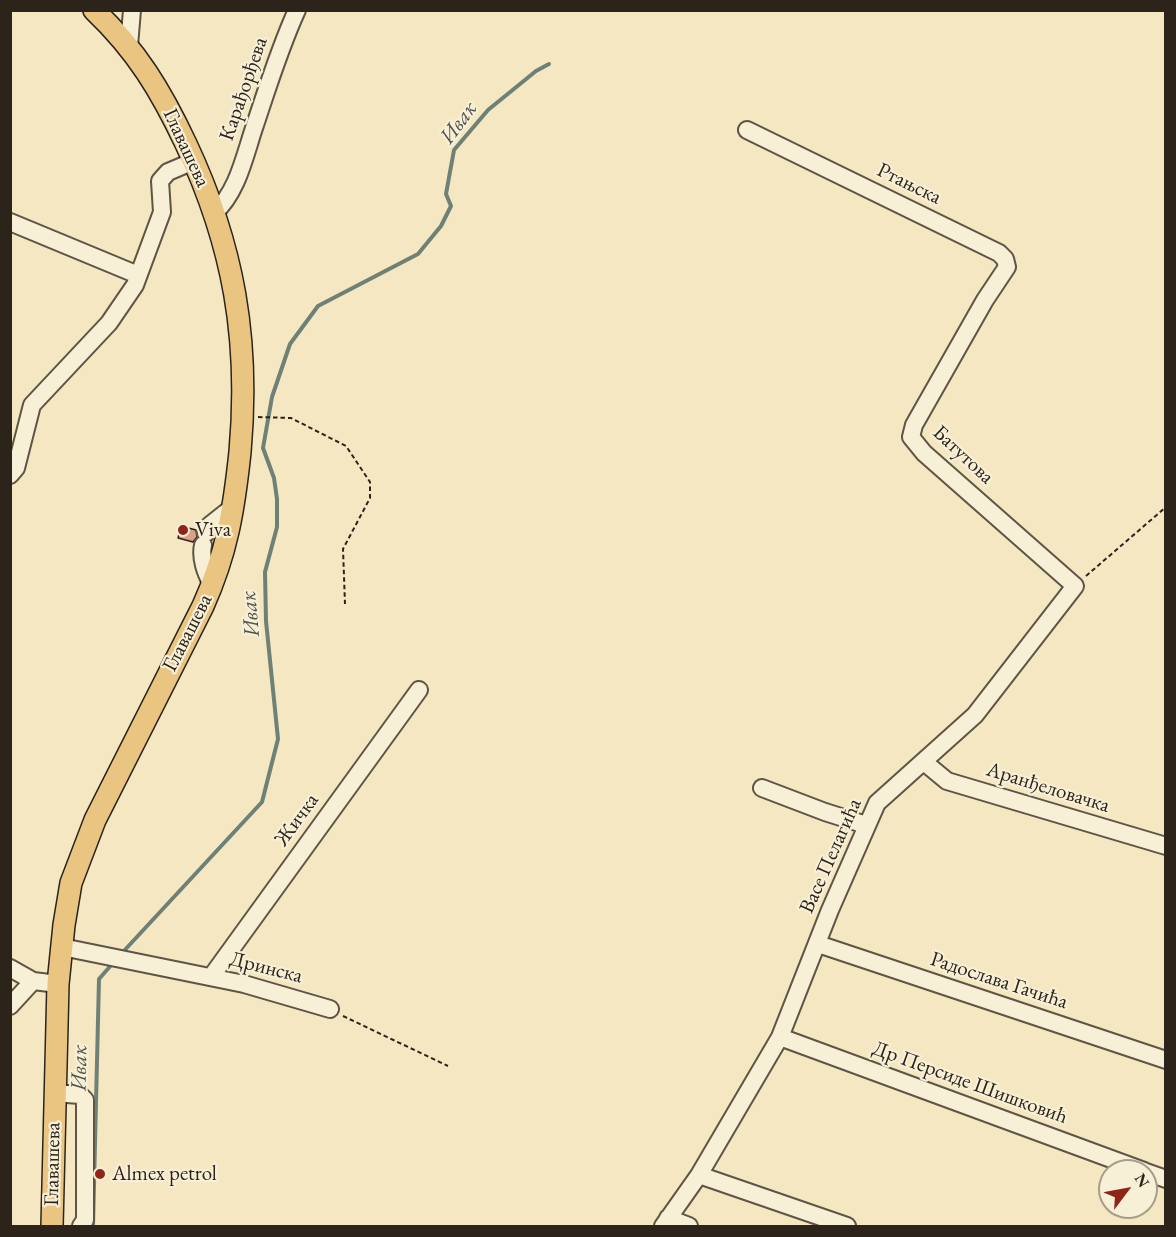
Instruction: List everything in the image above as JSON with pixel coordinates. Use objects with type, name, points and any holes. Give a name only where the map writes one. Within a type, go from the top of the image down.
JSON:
[{"type":"main road","name":"Главашева","points":[[52,1227],[58,984],[71,883],[92,828],[212,585],[226,547],[234,506],[243,426],[243,357],[236,296],[214,213],[194,161],[151,77],[129,46],[94,10]]},
{"type":"street","points":[[129,46],[133,25],[132,10]]},
{"type":"street","name":"Карађорђева","points":[[214,213],[227,198],[238,175],[272,74],[297,10]]},
{"type":"street","name":"Ртањска","points":[[747,130],[999,253],[1005,259],[1007,267],[985,300]]},
{"type":"street","points":[[10,475],[16,468],[32,405],[109,322],[135,285],[162,212],[160,180],[168,172],[194,161]]},
{"type":"street","points":[[10,222],[138,275]]},
{"type":"street","name":"Батутова","points":[[985,300],[914,425],[911,437],[924,453],[1075,586]]},
{"type":"street","points":[[212,585],[206,573],[202,555],[204,539],[210,525],[234,506]]},
{"type":"street","name":"Васе Пелагића","points":[[666,1222],[699,1175],[780,1037],[830,910],[877,803],[975,715],[1075,586]]},
{"type":"street","name":"Жичка","points":[[211,977],[419,690]]},
{"type":"street","name":"Аранђеловачка","points":[[924,762],[947,781],[1166,846]]},
{"type":"street","points":[[762,788],[866,825]]},
{"type":"street","name":"Радослава Гачића","points":[[818,944],[1166,1060]]},
{"type":"street","name":"Дринска","points":[[62,947],[244,984],[330,1010]]},
{"type":"street","points":[[10,968],[33,981],[58,984]]},
{"type":"street","points":[[10,1006],[33,981]]},
{"type":"street","name":"Др Персиде Шишковић","points":[[780,1037],[1112,1159]]},
{"type":"street","points":[[54,1093],[80,1095],[85,1100],[85,1220],[81,1227]]},
{"type":"street","points":[[699,1175],[847,1227]]},
{"type":"street","points":[[666,1222],[689,1227]]},
{"type":"path","points":[[265,417],[291,418],[346,446],[370,482],[370,498],[343,549],[345,604]]},
{"type":"path","points":[[1075,586],[1166,507]]},
{"type":"path","points":[[330,1010],[448,1066]]},
{"type":"building","points":[[181,526],[196,530],[197,537],[193,542],[178,538]]},
{"type":"waterway","name":"Ивак","points":[[122,953],[262,802],[278,739],[266,621],[265,572],[277,527],[277,499],[274,478],[263,448],[272,397],[290,344],[318,306],[418,254],[441,226],[451,206],[446,194],[454,150],[488,110],[536,71],[549,64]]},
{"type":"waterway","name":"Ивак","points":[[93,1226],[99,979],[113,963]]},
{"type":"place","name":"Viva","points":[[183,530]]},
{"type":"place","name":"Almex petrol","points":[[100,1174]]}]
